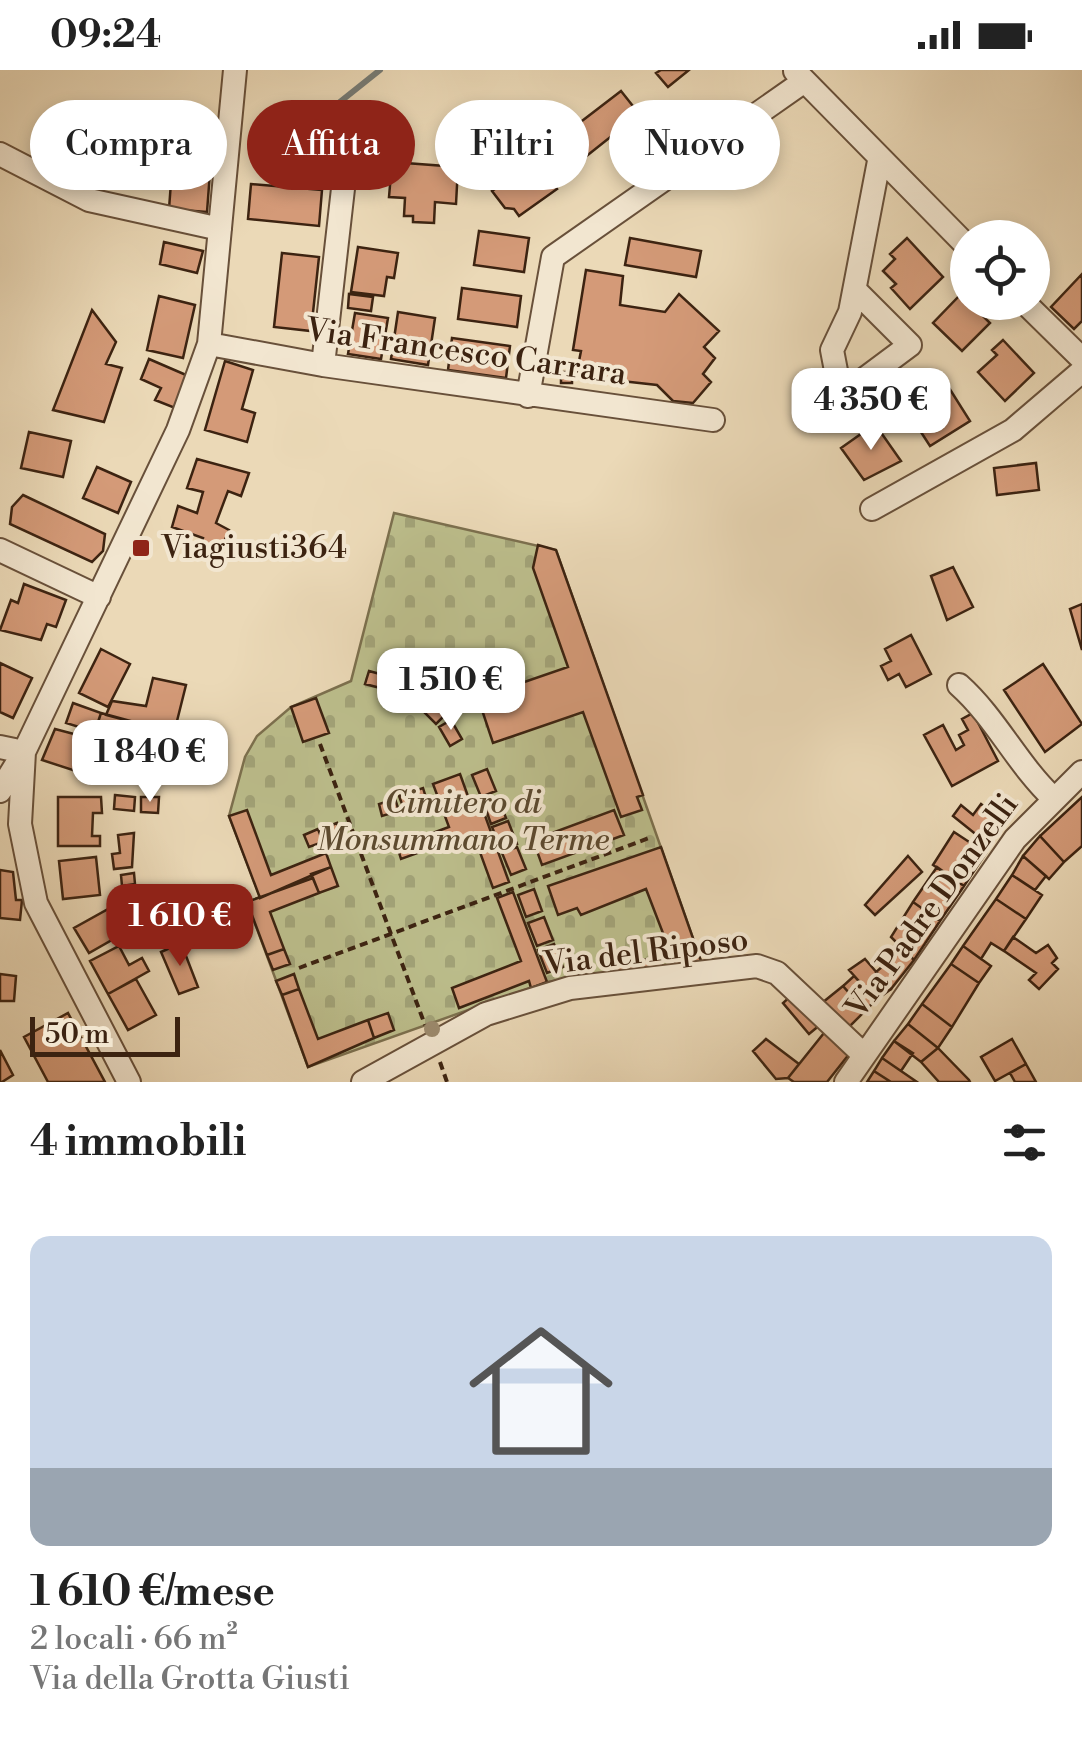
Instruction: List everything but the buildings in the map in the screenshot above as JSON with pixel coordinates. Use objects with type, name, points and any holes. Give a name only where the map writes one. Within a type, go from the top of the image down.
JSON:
[{"type":"street","points":[[0,791],[24,752],[178,430],[209,344],[234,70]]},
{"type":"street","points":[[528,396],[553,258],[798,76],[950,230]]},
{"type":"street","points":[[0,154],[89,200],[220,229]]},
{"type":"street","points":[[855,290],[879,161]]},
{"type":"street","points":[[324,365],[343,190]]},
{"type":"street","points":[[1043,320],[1082,358]]},
{"type":"street","name":"Via Francesco Carrara","points":[[209,344],[528,396],[714,420]]},
{"type":"street","points":[[872,509],[1013,430],[1082,371]]},
{"type":"street","points":[[0,550],[100,596]]},
{"type":"street","points":[[959,685],[982,706],[1032,778],[1053,798]]},
{"type":"street","points":[[0,747],[24,752]]},
{"type":"street","points":[[24,752],[20,824],[36,904],[129,1082]]},
{"type":"street","name":"Via Padre Donzelli","points":[[846,1082],[1014,839],[1079,774]]},
{"type":"street","name":"Via del Riposo","points":[[363,1082],[486,1014],[570,988],[758,966],[777,973],[864,1055]]},
{"type":"path","points":[[320,744],[425,1025]]},
{"type":"path","points":[[298,968],[649,838]]},
{"type":"green space","name":"Cimitero di Monsummano Terme","points":[[394,513],[556,550],[702,964],[547,982],[308,1067],[247,902],[260,897],[229,816],[245,757],[257,736],[291,707],[351,681]]},
{"type":"waterway","points":[[342,100],[380,70]]},
{"type":"place","name":"Viagiusti364","points":[[141,548]]}]
